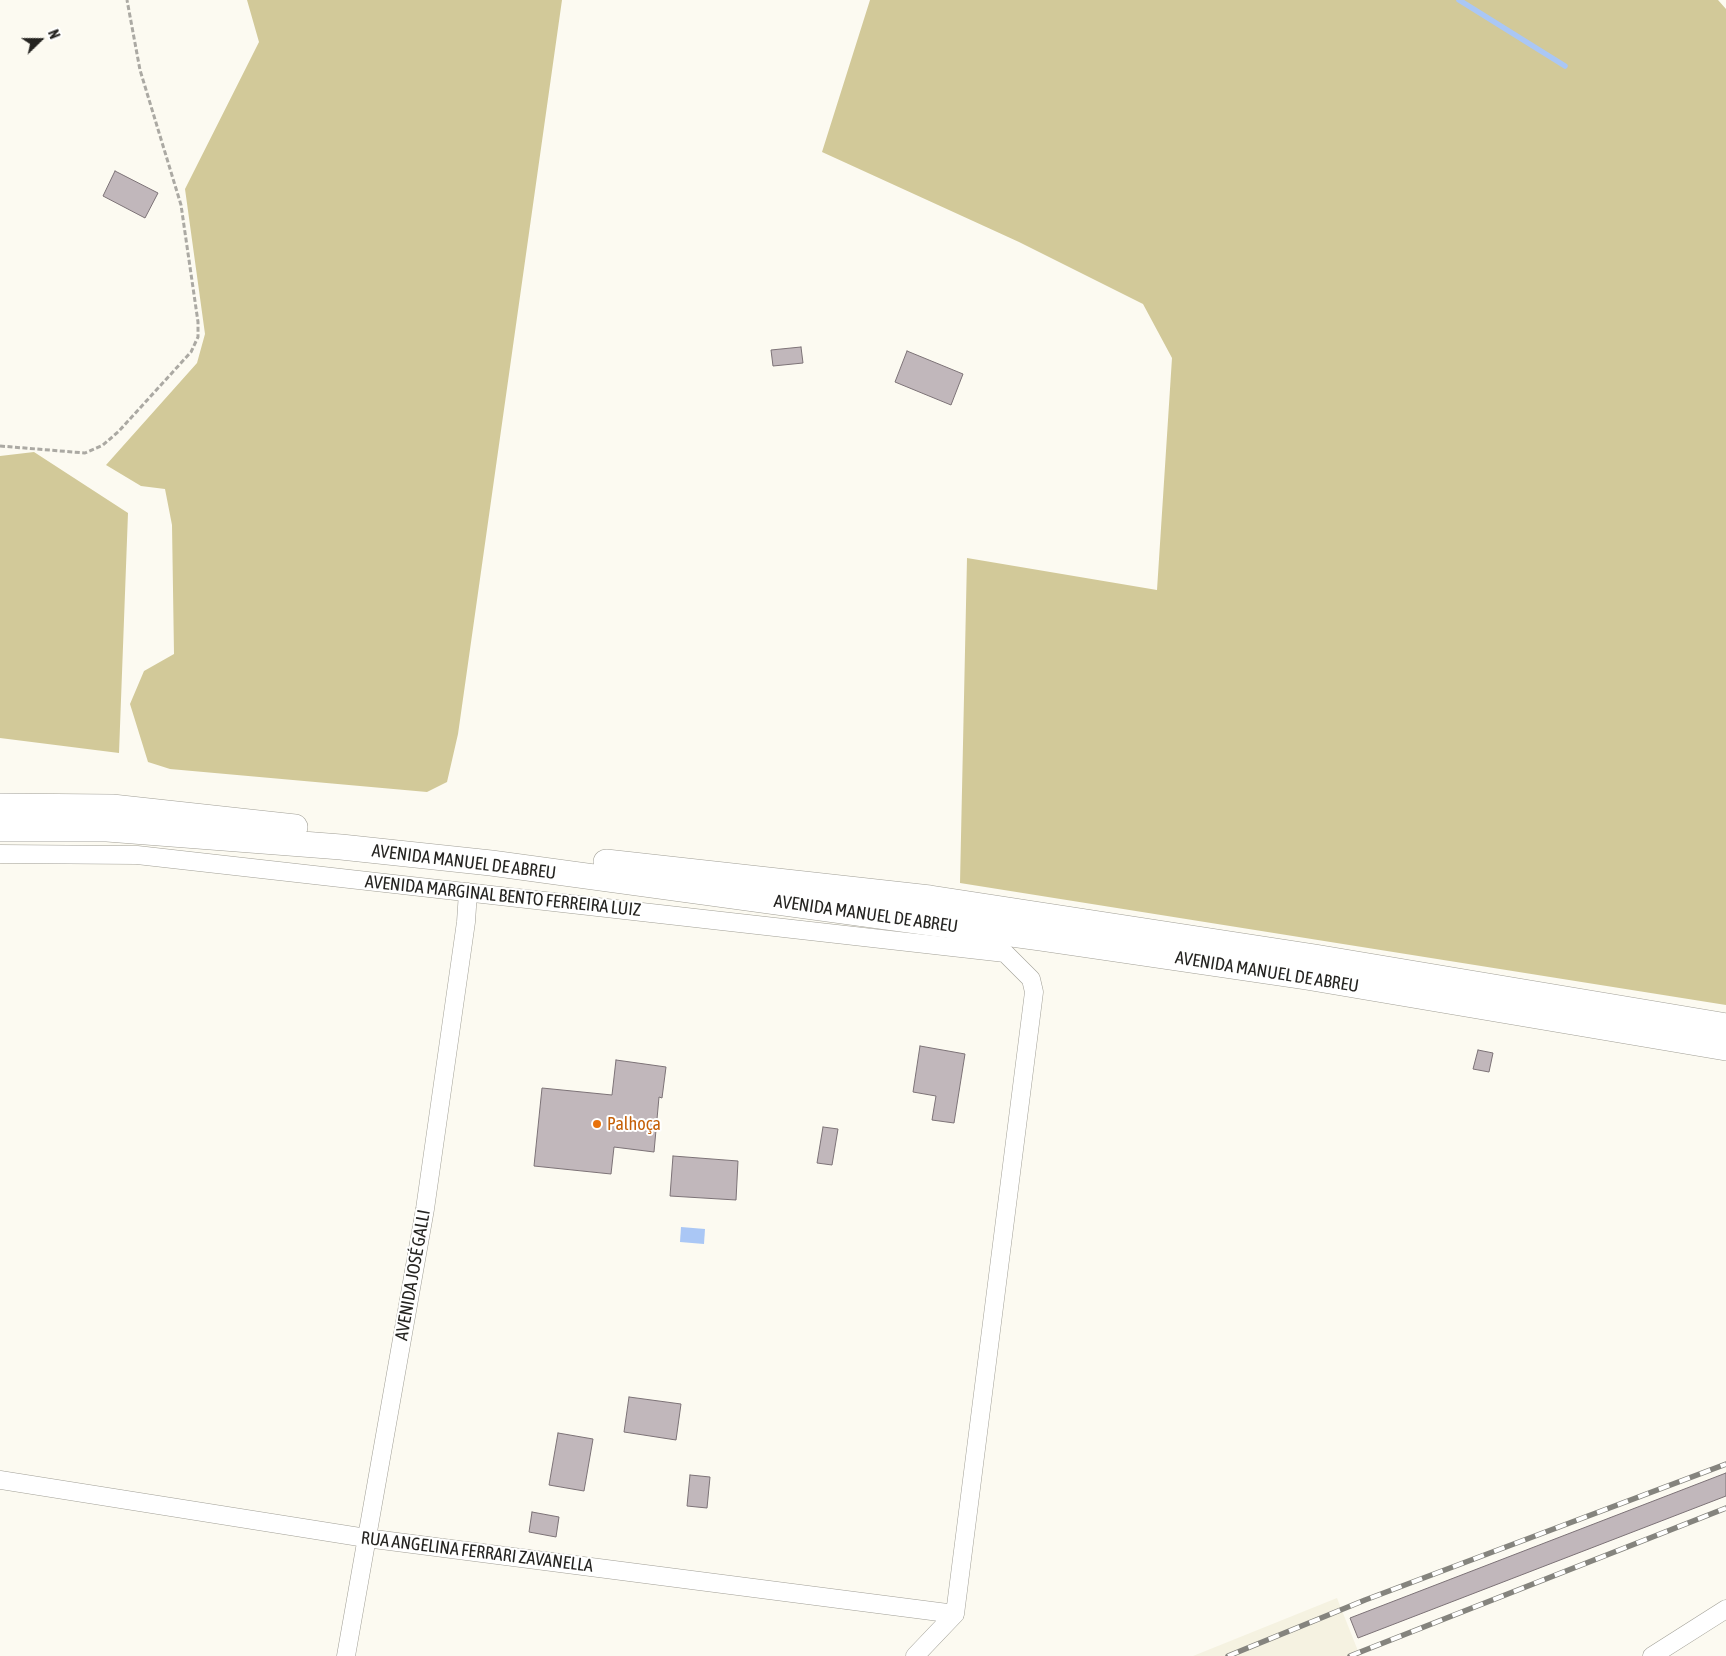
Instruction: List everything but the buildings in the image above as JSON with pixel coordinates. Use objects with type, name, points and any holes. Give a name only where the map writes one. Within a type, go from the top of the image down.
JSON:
[{"type":"main road","name":"AVENIDA MANUEL DE ABREU","points":[[0,806],[112,807],[930,898],[1314,957],[1726,1026]]},
{"type":"main road","name":"AVENIDA MANUEL DE ABREU","points":[[0,830],[107,829],[341,847],[491,864],[1041,938],[1296,976],[1726,1048]]},
{"type":"street","name":"AVENIDA MARGINAL BENTO FERREIRA LUIZ","points":[[0,854],[137,855],[1004,953],[1031,979],[1034,992],[955,1614]]},
{"type":"street","name":"AVENIDA JOSÉ GALLI","points":[[346,1656],[425,1208],[468,892]]},
{"type":"street","name":"RUA ANGELINA FERRARI ZAVANELLA","points":[[0,1480],[366,1538],[955,1614]]},
{"type":"street","points":[[1652,1656],[1726,1609]]},
{"type":"street","points":[[915,1656],[955,1614]]},
{"type":"path","points":[[0,446],[85,453],[103,445],[119,431],[191,352],[198,336],[198,322],[181,205],[140,70],[127,0]]},
{"type":"shaded area","points":[[247,0],[562,0],[458,734],[447,782],[427,792],[170,769],[148,762],[130,704],[144,671],[174,654],[172,525],[165,489],[141,486],[106,465],[197,363],[205,334],[185,189],[259,42]]},
{"type":"shaded area","points":[[870,0],[1718,0],[1726,9],[1726,1005],[960,883],[967,558],[1157,590],[1172,358],[1143,304],[1019,242],[822,152]]},
{"type":"shaded area","points":[[34,452],[128,513],[119,753],[0,738],[0,456]]},
{"type":"shaded area","points":[[1337,1598],[1360,1656],[1193,1656]]},
{"type":"water","points":[[681,1227],[705,1229],[704,1244],[680,1242]]},
{"type":"waterway","points":[[1459,0],[1565,66]]},
{"type":"railway","points":[[1228,1656],[1365,1600],[1726,1464]]},
{"type":"railway","points":[[1350,1656],[1726,1508]]},
{"type":"place","name":"Palhoça","points":[[597,1124]]}]
